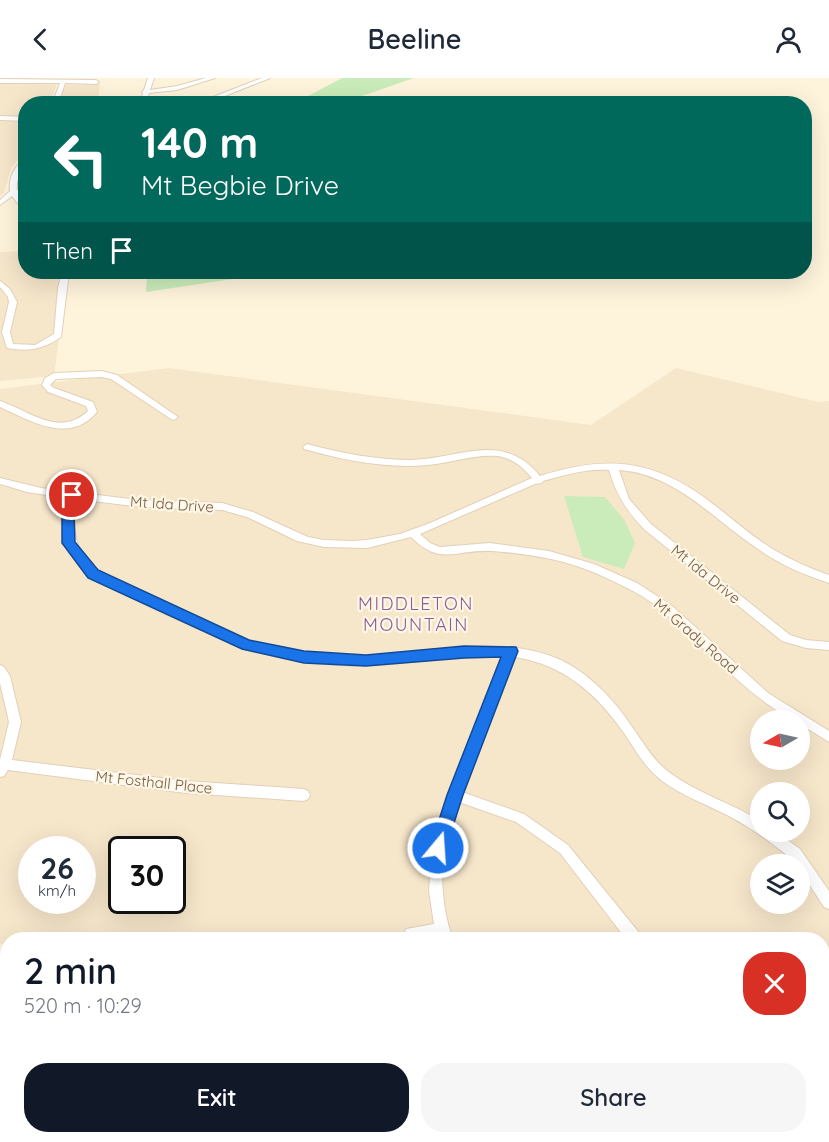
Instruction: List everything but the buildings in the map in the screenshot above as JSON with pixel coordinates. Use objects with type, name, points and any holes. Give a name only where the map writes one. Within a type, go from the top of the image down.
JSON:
[{"type":"street","points":[[144,96],[151,78]]},
{"type":"street","points":[[145,92],[177,88],[212,78]]},
{"type":"street","points":[[219,96],[267,78]]},
{"type":"street","points":[[0,81],[96,82]]},
{"type":"street","points":[[57,96],[63,82]]},
{"type":"street","points":[[0,118],[18,119]]},
{"type":"street","points":[[18,168],[12,180],[12,193],[18,201]]},
{"type":"street","points":[[0,203],[12,193],[18,191]]},
{"type":"street","points":[[0,283],[10,292],[15,306],[6,332],[10,346],[26,349],[46,345],[58,335],[61,314],[59,293],[63,279]]},
{"type":"street","points":[[0,404],[55,428],[72,426],[86,421],[93,412],[90,404],[51,390],[46,385],[48,380],[54,376],[102,374],[114,377],[174,417]]},
{"type":"street","points":[[307,447],[324,452],[410,463],[431,462],[484,452],[504,453],[523,461],[532,469],[539,481]]},
{"type":"street","name":"Mt Ida Drive","points":[[613,466],[620,494],[630,510],[648,527],[786,638],[806,644],[829,646]]},
{"type":"street","name":"Mt Ida Drive","points":[[0,481],[21,489],[145,504],[205,504],[235,510],[303,539],[329,544],[366,544],[414,534],[498,496],[578,468],[613,466],[636,469],[675,482],[700,498],[785,563],[829,579]]},
{"type":"street","points":[[72,495],[68,513],[69,543],[93,574],[247,645],[304,657],[366,661],[464,652],[511,651],[552,661],[586,683],[623,722],[651,764],[681,787],[750,823]]},
{"type":"street","name":"Mt Grady Road","points":[[414,534],[426,546],[439,551],[490,547],[549,555],[590,567],[633,586],[667,608],[764,696],[829,737]]},
{"type":"street","points":[[444,932],[435,891],[438,848],[455,795],[511,651]]},
{"type":"street","points":[[0,670],[4,676],[15,722],[3,768]]},
{"type":"street","name":"Mt Fosthall Place","points":[[3,768],[186,787],[303,795]]},
{"type":"street","points":[[455,795],[520,819],[564,849],[629,932]]},
{"type":"street","points":[[780,842],[795,853],[829,902]]},
{"type":"shaded area","points":[[0,83],[57,84],[53,96],[18,96],[18,117],[0,116]]},
{"type":"shaded area","points":[[100,84],[99,96],[61,96],[66,85]]},
{"type":"shaded area","points":[[0,121],[18,122],[18,160],[11,168],[4,193],[0,196]]},
{"type":"shaded area","points":[[18,251],[18,279],[67,279],[54,376],[0,381],[0,252]]},
{"type":"shaded area","points":[[169,368],[591,425],[676,368],[818,402],[829,401],[829,932],[0,932],[0,389]]},
{"type":"green space","points":[[342,78],[414,78],[362,96],[308,96]]},
{"type":"green space","points":[[147,279],[233,279],[146,292]]},
{"type":"green space","points":[[564,496],[605,497],[625,521],[635,543],[624,569],[583,557]]},
{"type":"district","name":"MIDDLETON MOUNTAIN","points":[[416,613]]},
{"type":"route","points":[[72,495],[68,513],[69,543],[93,574],[162,608],[247,645],[304,657],[366,661],[464,652],[511,651],[455,795],[438,848]]}]
